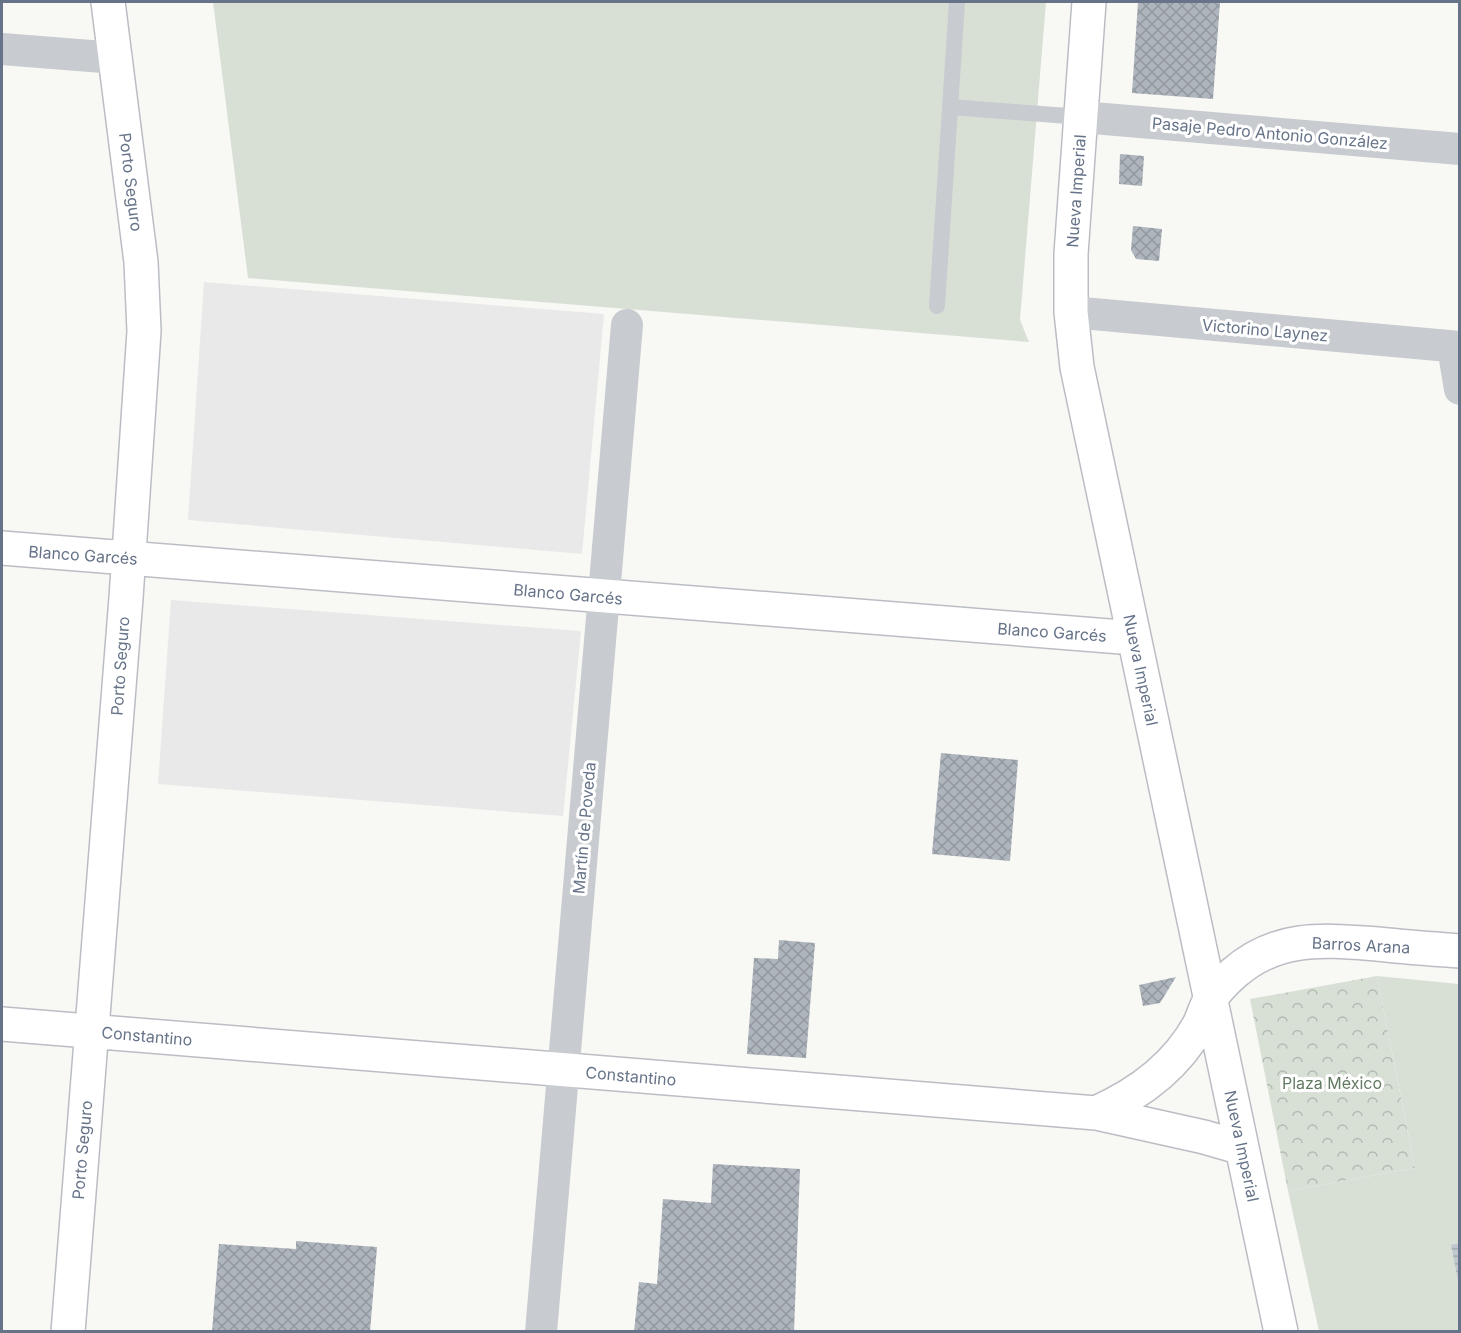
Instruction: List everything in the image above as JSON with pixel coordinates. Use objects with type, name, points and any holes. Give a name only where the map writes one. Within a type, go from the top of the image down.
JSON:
[{"type":"street","name":"Porto Seguro","points":[[68,1332],[144,357],[141,261],[108,2]]},
{"type":"street","name":"Nueva Imperial","points":[[1089,2],[1071,254],[1071,312],[1077,367],[1281,1332]]},
{"type":"street","points":[[2,49],[116,58]]},
{"type":"street","name":"Pasaje Pedro Antonio González","points":[[1081,117],[1460,149]]},
{"type":"street","name":"Victorino Laynez","points":[[1071,312],[1456,347]]},
{"type":"street","name":"Martín de Poveda","points":[[541,1332],[627,325]]},
{"type":"street","points":[[1456,347],[1460,389]]},
{"type":"street","name":"Blanco Garcés","points":[[2,548],[1134,638]]},
{"type":"street","name":"Barros Arana","points":[[1210,1000],[1229,978],[1255,958],[1274,948],[1297,942],[1330,940],[1460,951]]},
{"type":"street","name":"Constantino","points":[[2,1024],[1096,1113],[1122,1102],[1166,1070],[1190,1040],[1210,1000]]},
{"type":"street","points":[[1096,1113],[1242,1148]]},
{"type":"lane","points":[[937,306],[957,2]]},
{"type":"lane","points":[[950,107],[1081,117]]},
{"type":"shaded area","points":[[204,282],[604,314],[582,554],[188,520]]},
{"type":"shaded area","points":[[171,600],[581,631],[563,816],[158,784]]},
{"type":"shaded area","points":[[1459,1243],[1460,1285],[1451,1245]]},
{"type":"green space","points":[[213,2],[1046,2],[1020,320],[1029,342],[248,278]]},
{"type":"green space","name":"Plaza México","points":[[1377,976],[1415,1168],[1288,1191],[1250,999]]},
{"type":"green space","points":[[1377,976],[1459,984],[1459,1331],[1319,1331],[1288,1191],[1415,1168]]},
{"type":"building","points":[[1138,2],[1220,2],[1213,99],[1132,93]]},
{"type":"building","points":[[1120,154],[1144,156],[1142,186],[1119,184]]},
{"type":"building","points":[[1133,226],[1162,229],[1159,261],[1136,259],[1131,250]]},
{"type":"building","points":[[941,753],[1018,760],[1010,861],[932,854]]},
{"type":"building","points":[[779,940],[815,943],[806,1058],[747,1054],[754,958],[778,959]]},
{"type":"building","points":[[1176,977],[1160,1003],[1143,1006],[1139,985]]},
{"type":"building","points":[[713,1164],[800,1169],[794,1332],[634,1332],[639,1282],[657,1284],[663,1199],[711,1203]]},
{"type":"building","points":[[296,1241],[377,1247],[370,1332],[212,1332],[219,1244],[296,1249]]}]
